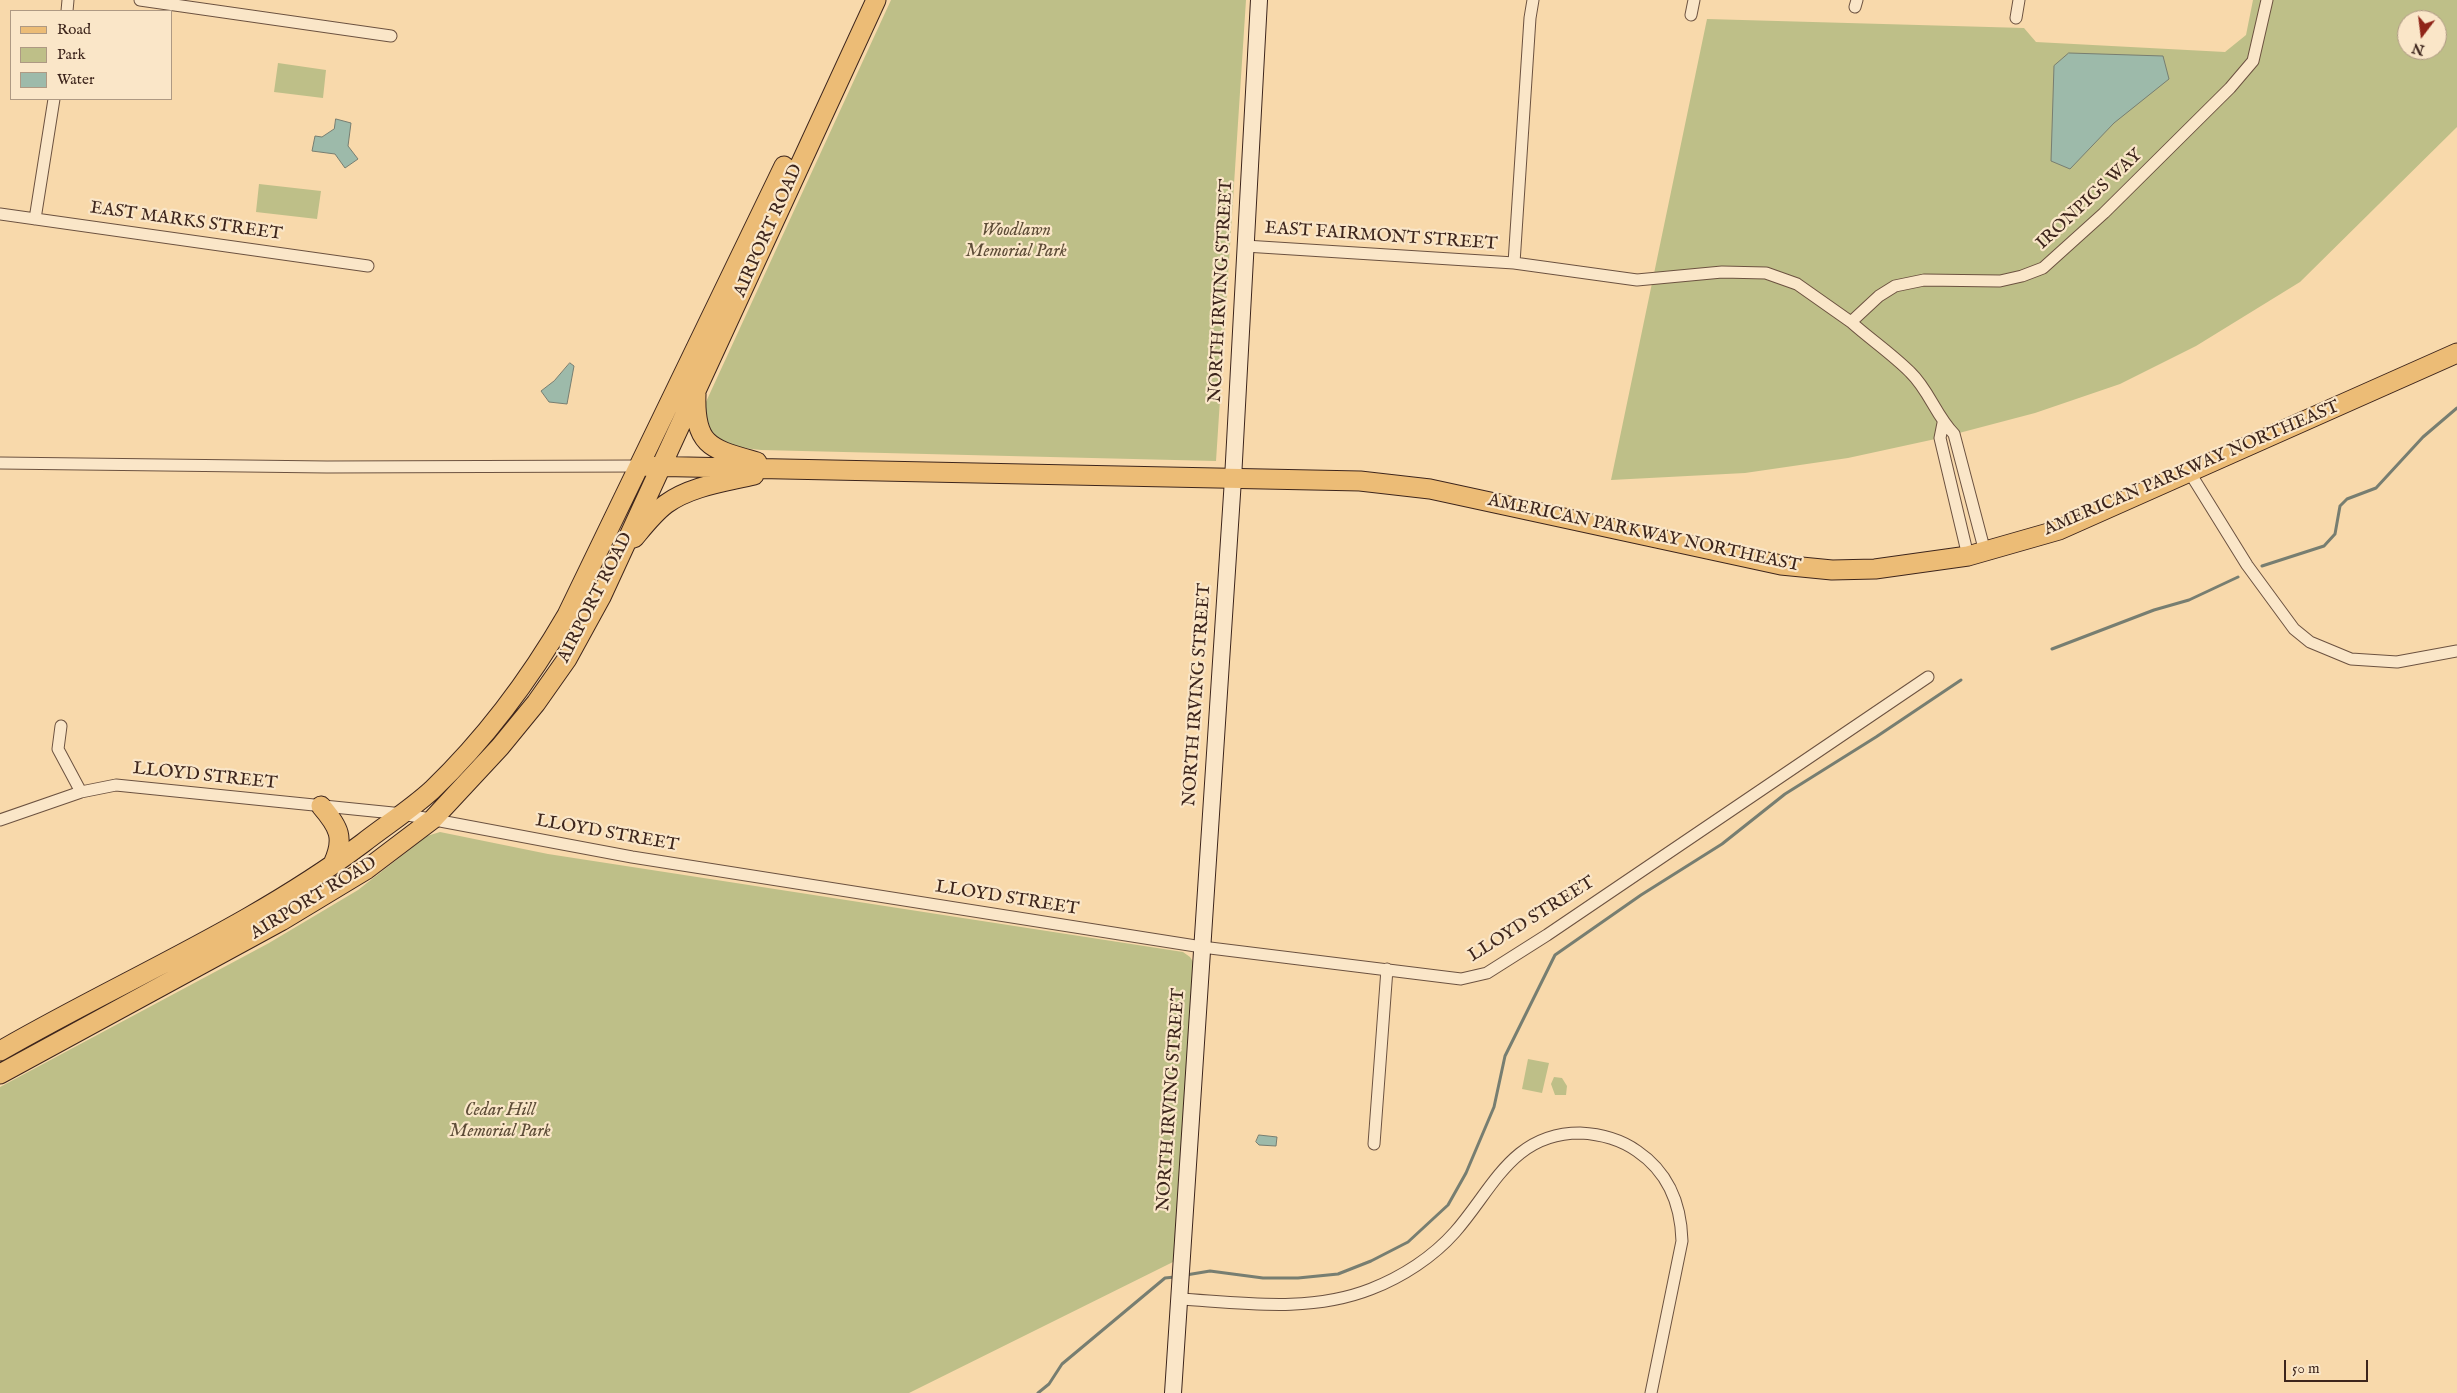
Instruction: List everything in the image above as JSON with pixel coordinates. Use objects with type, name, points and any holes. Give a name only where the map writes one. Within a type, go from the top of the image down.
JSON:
[{"type":"main road","name":"AIRPORT ROAD","points":[[0,1051],[214,936],[333,864],[403,814],[431,791],[463,758],[525,681],[554,638],[580,592],[863,0]]},
{"type":"main road","name":"AIRPORT ROAD","points":[[0,1074],[281,921],[367,869],[433,819],[500,747],[536,703],[567,659],[601,597],[876,0]]},
{"type":"main road","name":"AMERICAN PARKWAY NORTHEAST","points":[[782,469],[1360,481],[1430,489],[1781,565],[1832,570],[1875,569],[1976,554],[2059,530],[2457,353]]},
{"type":"main road","points":[[697,388],[697,427],[709,444],[722,452],[782,469]]},
{"type":"main road","points":[[640,466],[782,469]]},
{"type":"main road","points":[[621,551],[660,510],[678,498],[704,487],[782,469]]},
{"type":"main road","points":[[322,806],[333,820],[341,840],[340,850],[333,864]]},
{"type":"street","points":[[140,0],[391,36]]},
{"type":"street","name":"NORTH IRVING STREET","points":[[1173,1393],[1233,479],[1244,246],[1259,0]]},
{"type":"street","points":[[1514,263],[1530,18],[1533,0]]},
{"type":"street","points":[[1691,15],[1694,0]]},
{"type":"street","points":[[2016,18],[2020,0]]},
{"type":"street","name":"IRONPIGS WAY","points":[[1851,322],[1879,296],[1895,286],[1924,280],[2000,281],[2022,276],[2043,268],[2117,200],[2230,88],[2253,61],[2267,0]]},
{"type":"street","points":[[35,219],[54,100]]},
{"type":"street","name":"EAST MARKS STREET","points":[[0,214],[368,266]]},
{"type":"street","name":"EAST FAIRMONT STREET","points":[[1244,246],[1514,263],[1637,280],[1722,272],[1766,272],[1797,284],[1851,322]]},
{"type":"street","points":[[1851,322],[1910,372],[1926,392],[1943,423],[1954,434],[1976,554]]},
{"type":"street","points":[[1943,423],[1940,438],[1976,554]]},
{"type":"street","points":[[0,463],[327,467],[640,466]]},
{"type":"street","points":[[2190,473],[2252,572],[2294,629],[2310,642],[2351,659],[2397,662],[2457,650]]},
{"type":"street","name":"LLOYD STREET","points":[[0,820],[81,792],[116,785],[403,814],[632,857],[1202,947],[1461,979],[1488,973],[1547,936],[1928,676]]},
{"type":"street","points":[[62,726],[58,749],[81,792]]},
{"type":"street","points":[[1374,1144],[1387,969]]},
{"type":"street","points":[[1180,1299],[1301,1305],[1327,1302],[1371,1289],[1412,1268],[1455,1232],[1497,1176],[1511,1160],[1526,1149],[1555,1136],[1573,1133],[1604,1136],[1634,1148],[1658,1169],[1675,1196],[1682,1224],[1682,1241],[1651,1393]]},
{"type":"green space","name":"Woodlawn Memorial Park","points":[[891,0],[1246,0],[1216,461],[761,450],[726,446],[703,426],[705,404]]},
{"type":"green space","points":[[2253,0],[2457,0],[2457,127],[2300,282],[2196,346],[2120,384],[2035,413],[1940,438],[1848,458],[1745,473],[1611,480],[1707,19],[2024,28],[2036,42],[2225,52],[2246,35]]},
{"type":"green space","points":[[278,63],[326,70],[323,98],[274,92]]},
{"type":"green space","points":[[259,184],[321,191],[317,219],[256,212]]},
{"type":"green space","name":"Cedar Hill Memorial Park","points":[[440,832],[548,854],[1183,952],[1190,957],[1195,965],[1175,1261],[909,1393],[0,1393],[0,1087],[269,943],[358,890],[427,836]]},
{"type":"green space","points":[[1528,1059],[1549,1063],[1542,1093],[1522,1089]]},
{"type":"green space","points":[[1554,1077],[1562,1078],[1567,1086],[1566,1095],[1555,1095],[1551,1084]]},
{"type":"water","points":[[2069,53],[2163,56],[2169,79],[2114,123],[2070,169],[2051,161],[2054,66]]},
{"type":"water","points":[[336,119],[351,123],[348,146],[358,159],[345,168],[335,154],[312,151],[315,136],[322,137],[334,129]]},
{"type":"water","points":[[570,363],[574,366],[567,404],[549,402],[541,391],[554,381]]},
{"type":"water","points":[[1259,1135],[1277,1137],[1276,1146],[1259,1145],[1256,1142]]},
{"type":"waterway","points":[[2262,566],[2324,546],[2335,534],[2340,506],[2347,499],[2376,488],[2423,437],[2457,408]]},
{"type":"waterway","points":[[2052,649],[2154,610],[2189,600],[2238,577]]},
{"type":"waterway","points":[[1186,1275],[1210,1271],[1263,1278],[1298,1278],[1338,1274],[1371,1261],[1408,1242],[1448,1205],[1466,1173],[1494,1107],[1505,1056],[1555,955],[1641,895],[1722,844],[1785,794],[1876,737],[1961,680]]},
{"type":"waterway","points":[[1038,1393],[1049,1384],[1062,1364],[1165,1278],[1175,1277]]}]
